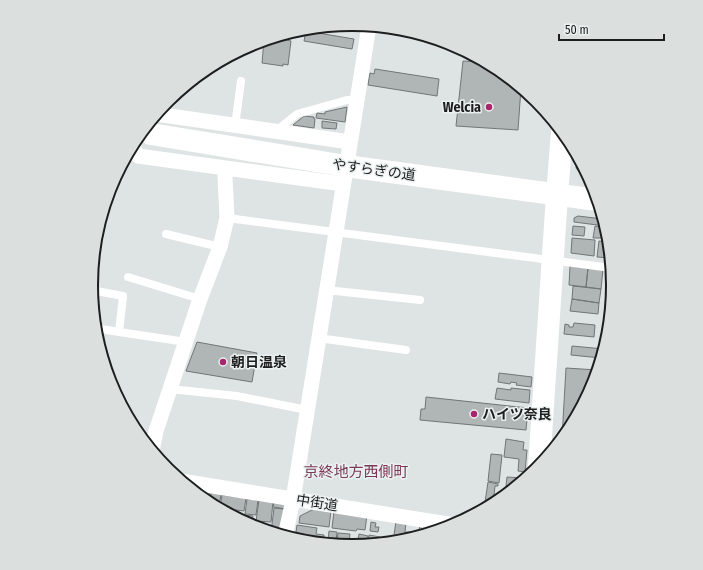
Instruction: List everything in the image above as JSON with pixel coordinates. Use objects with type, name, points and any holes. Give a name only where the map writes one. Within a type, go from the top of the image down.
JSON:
[{"type":"street","points":[[286,530],[293,500],[368,32]]},
{"type":"street","points":[[155,124],[235,126],[350,142]]},
{"type":"street","name":"やすらぎの道","points":[[155,125],[345,175],[590,199]]},
{"type":"street","points":[[540,455],[561,142]]},
{"type":"street","points":[[136,152],[138,156],[226,168],[345,175]]},
{"type":"street","points":[[153,444],[156,431],[200,299],[220,247],[227,218],[226,168]]},
{"type":"street","name":"中街道","points":[[192,483],[437,525]]},
{"type":"lane","points":[[235,126],[240,81]]},
{"type":"lane","points":[[275,131],[297,114],[347,100],[357,100]]},
{"type":"lane","points":[[227,218],[605,267]]},
{"type":"lane","points":[[166,234],[220,247]]},
{"type":"lane","points":[[128,277],[200,299]]},
{"type":"lane","points":[[326,290],[420,300]]},
{"type":"lane","points":[[98,291],[123,296],[119,332]]},
{"type":"lane","points":[[101,329],[186,342]]},
{"type":"lane","points":[[318,338],[406,350]]},
{"type":"lane","points":[[170,389],[238,396],[307,410]]},
{"type":"building","points":[[318,33],[354,39],[352,49],[304,41],[305,35]]},
{"type":"building","points":[[287,40],[291,41],[288,65],[283,64],[283,66],[262,63],[263,46]]},
{"type":"building","name":"Welcia","points":[[463,61],[472,61],[478,65],[506,83],[520,95],[518,130],[456,126]]},
{"type":"building","points":[[375,69],[439,79],[437,96],[368,85],[370,73],[374,74]]},
{"type":"building","points":[[347,107],[345,122],[316,118],[317,113],[325,114],[325,112]]},
{"type":"building","points":[[304,116],[314,117],[314,128],[293,125]]},
{"type":"building","points":[[322,121],[337,123],[336,129],[322,128]]},
{"type":"building","points":[[578,216],[597,218],[599,225],[574,222],[574,218]]},
{"type":"building","points":[[573,226],[585,227],[584,236],[572,235]]},
{"type":"building","points":[[595,226],[599,227],[601,238],[593,238]]},
{"type":"building","points":[[572,238],[595,240],[594,256],[571,253]]},
{"type":"building","points":[[599,241],[602,241],[604,258],[597,257]]},
{"type":"building","points":[[570,266],[588,268],[586,287],[569,285]]},
{"type":"building","points":[[588,268],[603,269],[601,289],[586,287]]},
{"type":"building","points":[[573,286],[601,289],[599,303],[572,299]]},
{"type":"building","points":[[572,299],[599,303],[598,314],[570,311]]},
{"type":"building","points":[[574,323],[595,325],[594,337],[564,334],[565,324],[569,325],[569,327],[573,327]]},
{"type":"building","name":"朝日温泉","points":[[197,342],[257,353],[252,382],[186,371]]},
{"type":"building","points":[[572,346],[598,348],[595,357],[571,355]]},
{"type":"building","points":[[566,368],[591,370],[579,397],[563,426]]},
{"type":"building","points":[[499,373],[532,377],[531,387],[516,385],[517,383],[511,382],[510,384],[498,382]]},
{"type":"building","points":[[497,388],[530,390],[529,403],[495,399]]},
{"type":"building","name":"ハイツ奈良","points":[[426,397],[528,408],[526,430],[420,420],[421,409],[425,409]]},
{"type":"building","points":[[506,439],[524,442],[523,450],[527,450],[525,470],[524,472],[518,471],[519,459],[504,457]]},
{"type":"building","points":[[491,454],[502,455],[499,483],[488,481]]},
{"type":"building","points":[[507,477],[517,478],[506,487]]},
{"type":"building","points":[[488,482],[498,484],[498,486],[495,486],[494,495],[485,501]]},
{"type":"building","points":[[211,493],[221,494],[220,502],[211,496]]},
{"type":"building","points":[[222,495],[246,498],[244,511],[233,510],[221,503]]},
{"type":"building","points":[[247,499],[258,500],[256,515],[245,514]]},
{"type":"building","points":[[259,500],[273,502],[271,522],[256,521]]},
{"type":"building","points":[[274,502],[286,503],[286,509],[273,507]]},
{"type":"building","points":[[274,508],[284,509],[282,529],[272,526]]},
{"type":"building","points":[[314,509],[331,511],[329,527],[299,523],[300,516]]},
{"type":"building","points":[[334,511],[367,515],[365,530],[357,529],[356,531],[332,528]]},
{"type":"building","points":[[244,515],[253,516],[252,519]]},
{"type":"building","points":[[396,521],[406,523],[405,533],[394,535]]},
{"type":"building","points":[[371,522],[376,523],[375,527],[379,527],[378,532],[370,531]]},
{"type":"building","points":[[297,525],[317,528],[316,534],[324,535],[324,537],[318,537],[296,532]]},
{"type":"building","points":[[420,525],[432,526],[419,529]]},
{"type":"building","points":[[329,531],[337,532],[336,538],[328,538]]},
{"type":"building","points":[[338,533],[350,534],[349,539],[337,538]]},
{"type":"building","points":[[359,534],[368,536],[368,538],[358,539]]},
{"type":"building","points":[[369,535],[380,537],[380,537],[369,538]]},
{"type":"place","name":"Welcia","points":[[489,107]]},
{"type":"place","name":"朝日温泉","points":[[223,362]]},
{"type":"place","name":"ハイツ奈良","points":[[474,414]]},
{"type":"district","name":"京終地方西側町","points":[[356,472]]}]
